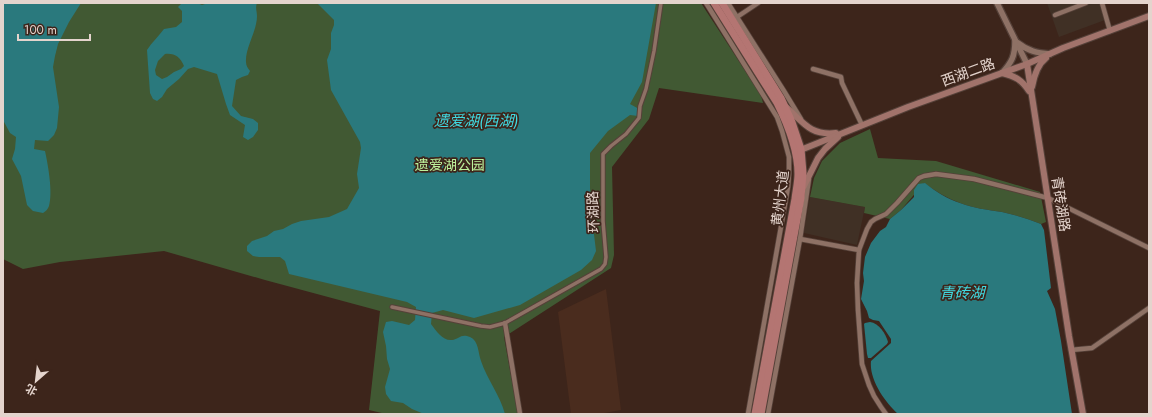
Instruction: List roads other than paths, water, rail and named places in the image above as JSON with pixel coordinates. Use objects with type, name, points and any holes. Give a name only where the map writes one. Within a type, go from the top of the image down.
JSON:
[{"type":"main road","name":"黄州大道","points":[[714,3],[778,103],[798,150],[798,173],[795,198],[755,414]]},
{"type":"main road","name":"黄州大道","points":[[722,3],[784,104],[792,122],[803,173],[802,191],[761,414]]},
{"type":"main road","name":"西湖二路","points":[[798,150],[952,90],[1027,64],[1110,30],[1149,16]]},
{"type":"main road","points":[[1031,94],[1036,70],[1041,62],[1050,54]]},
{"type":"main road","name":"青砖湖路","points":[[1027,64],[1082,414]]},
{"type":"main road","points":[[1002,73],[1017,77],[1031,94]]},
{"type":"main road","points":[[784,104],[811,130],[818,133],[827,134],[844,133]]},
{"type":"main road","points":[[802,191],[818,158],[825,149],[844,133]]},
{"type":"street","name":"环湖路","points":[[392,307],[472,325],[490,327],[505,323],[601,269],[605,264],[606,257],[603,221],[603,154],[626,134],[639,118],[640,106],[654,51],[661,3]]},
{"type":"street","points":[[706,3],[777,117],[789,160],[788,187],[748,414]]},
{"type":"street","points":[[728,3],[803,122]]},
{"type":"street","points":[[737,17],[758,3]]},
{"type":"street","name":"青砖湖路","points":[[997,3],[1027,64]]},
{"type":"street","points":[[1055,15],[1086,3]]},
{"type":"street","points":[[1102,3],[1110,30]]},
{"type":"street","points":[[1002,73],[1010,65],[1013,58],[1016,41],[1030,51],[1050,54]]},
{"type":"street","points":[[813,69],[841,77],[842,83],[862,126]]},
{"type":"street","points":[[886,414],[874,396],[862,364],[857,297],[860,250],[871,222],[886,214],[915,181],[924,176],[936,174],[974,180],[1048,198],[1149,248]]},
{"type":"street","points":[[768,414],[800,239],[809,176]]},
{"type":"street","points":[[800,239],[860,250]]},
{"type":"street","points":[[1071,350],[1092,348],[1149,308]]},
{"type":"street","points":[[505,323],[520,414]]},
{"type":"water","points":[[3,3],[81,3],[58,44],[55,56],[53,67],[59,107],[57,128],[54,135],[48,141],[35,140],[34,149],[45,151],[50,178],[49,206],[43,213],[33,211],[27,205],[21,176],[12,159],[16,137],[10,133],[3,120]]},
{"type":"water","points":[[182,3],[197,3],[202,5],[208,3],[257,3],[255,28],[246,57],[246,65],[250,71],[248,75],[236,80],[232,106],[241,116],[253,119],[258,123],[258,130],[253,137],[248,140],[243,137],[245,125],[230,115],[217,74],[194,67],[188,69],[167,89],[162,97],[157,101],[153,99],[150,93],[147,50],[164,29],[176,27],[182,22],[182,11],[178,7]],"holes":[[[165,54],[177,56],[184,66],[162,79],[156,75],[155,70],[158,61]]]},
{"type":"water","name":"遗爱湖(西湖)","points":[[317,3],[656,3],[642,82],[630,104],[639,109],[638,116],[630,115],[608,131],[590,153],[590,188],[596,251],[592,260],[581,270],[520,305],[474,318],[443,310],[432,313],[431,324],[437,332],[446,339],[452,340],[462,336],[467,336],[475,341],[484,368],[500,400],[505,414],[424,414],[403,403],[391,401],[386,394],[385,387],[390,369],[383,332],[386,322],[392,321],[409,325],[415,320],[416,307],[407,302],[289,274],[285,261],[280,257],[253,256],[247,251],[247,246],[252,241],[267,236],[274,231],[283,229],[301,221],[329,217],[347,209],[359,188],[357,174],[361,148],[360,142],[331,90],[327,60],[331,49],[331,33],[334,20]]},
{"type":"water","name":"青砖湖","points":[[925,183],[941,194],[965,205],[1012,214],[1041,224],[1044,230],[1051,288],[1047,291],[1055,309],[1072,414],[898,414],[883,397],[875,383],[871,368],[871,361],[891,343],[891,339],[879,321],[869,318],[861,299],[864,281],[863,273],[865,257],[871,243],[880,231],[886,227],[890,219],[914,197],[914,190],[918,184]]},
{"type":"water","points":[[870,322],[876,324],[882,329],[888,342],[871,358],[868,358],[864,324]]},
{"type":"park label","name":"遗爱湖公园","points":[[450,165]]}]
